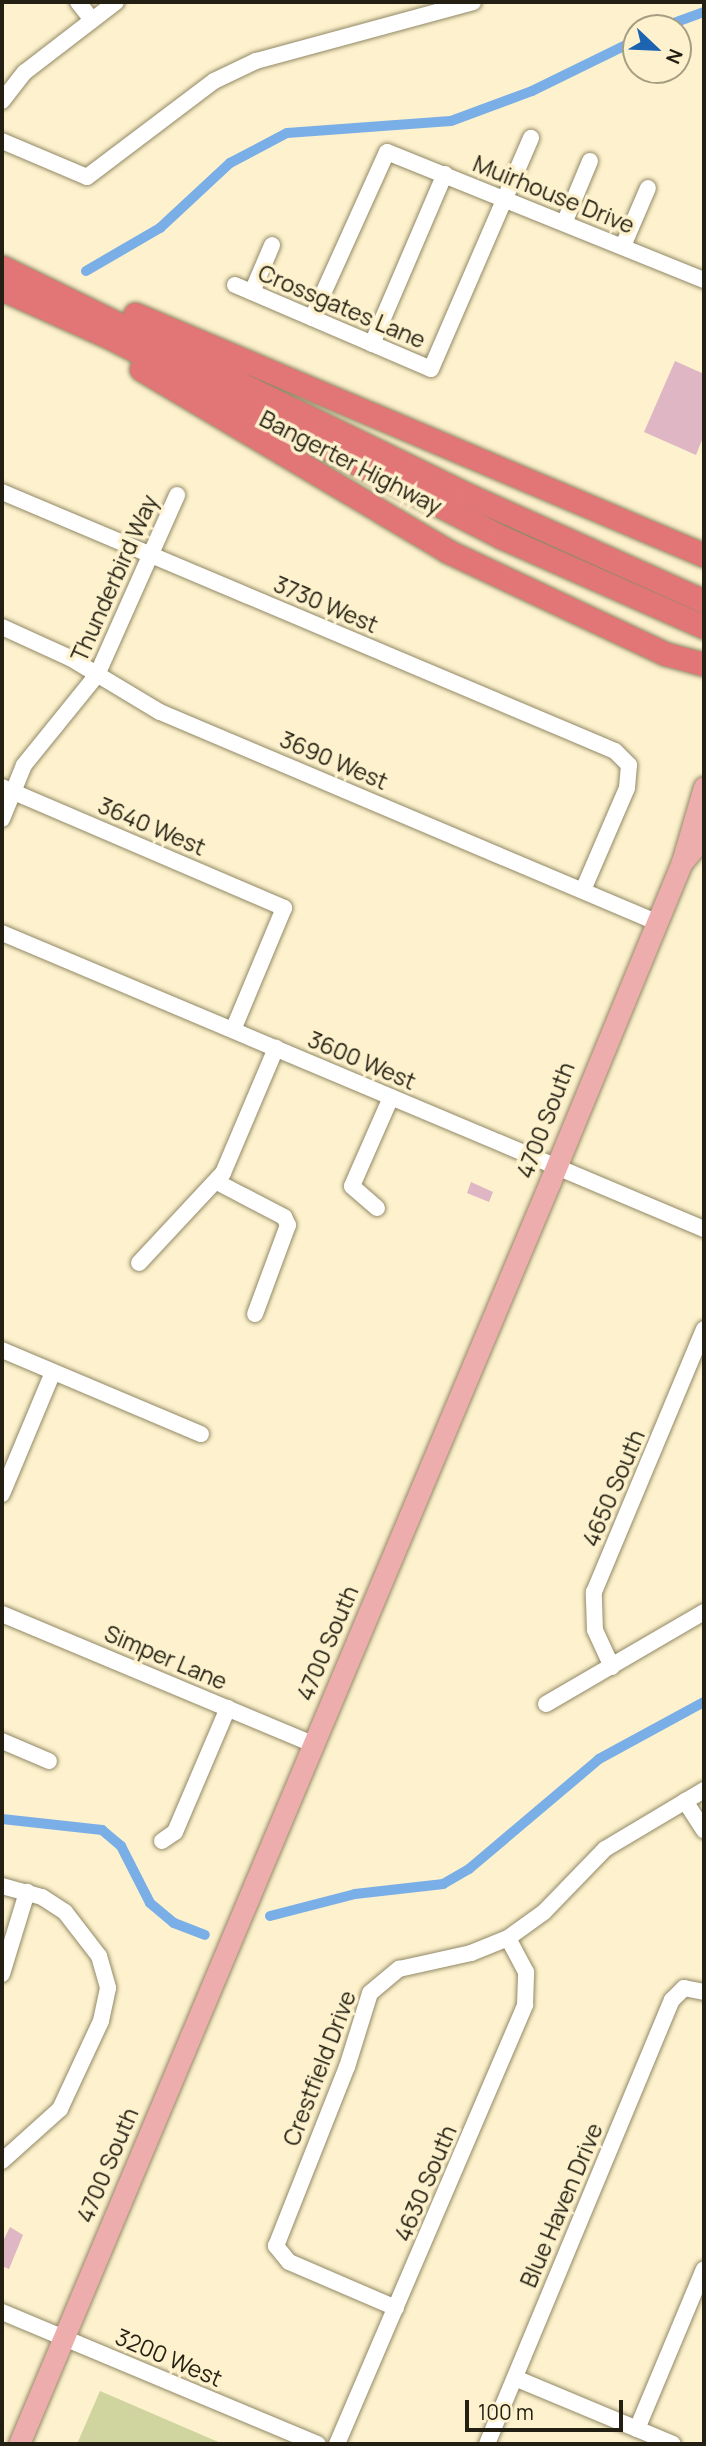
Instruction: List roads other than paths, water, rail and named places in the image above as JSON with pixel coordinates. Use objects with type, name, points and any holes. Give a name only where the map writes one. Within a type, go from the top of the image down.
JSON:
[{"type":"highway","name":"Bangerter Highway","points":[[2,267],[470,496],[704,601]]},
{"type":"highway","points":[[29,279],[210,342],[700,552]]},
{"type":"highway","name":"Bangerter Highway","points":[[2,289],[57,313],[478,526],[704,627]]},
{"type":"highway","points":[[57,313],[220,419],[409,530],[666,654],[704,681]]},
{"type":"highway","points":[[666,654],[704,664]]},
{"type":"main road","name":"4700 South","points":[[19,2444],[313,1744],[552,1165],[682,862],[704,787]]},
{"type":"main road","name":"4700 South","points":[[682,862],[704,837]]},
{"type":"street","points":[[78,2],[92,20]]},
{"type":"street","points":[[2,101],[25,72],[116,2]]},
{"type":"street","points":[[2,141],[87,177],[224,76],[256,61],[473,2]]},
{"type":"street","points":[[505,200],[531,138]]},
{"type":"street","name":"Muirhouse Drive","points":[[312,318],[387,152],[505,200],[565,221],[704,280]]},
{"type":"street","points":[[565,221],[590,161]]},
{"type":"street","points":[[372,344],[445,174]]},
{"type":"street","points":[[623,246],[648,188]]},
{"type":"street","name":"Crossgates Lane","points":[[235,285],[431,369],[505,200]]},
{"type":"street","points":[[252,292],[272,245]]},
{"type":"street","name":"3730 West","points":[[2,492],[615,751],[629,765],[627,788],[583,890]]},
{"type":"street","name":"Thunderbird Way","points":[[2,819],[8,789],[39,743],[97,675],[177,495]]},
{"type":"street","name":"3690 West","points":[[2,627],[97,675],[160,712],[656,922]]},
{"type":"street","name":"3640 West","points":[[8,789],[284,908],[233,1030]]},
{"type":"street","name":"3600 West","points":[[2,933],[704,1229]]},
{"type":"street","points":[[139,1263],[216,1182],[276,1048]]},
{"type":"street","points":[[377,1208],[352,1186],[391,1097]]},
{"type":"street","points":[[216,1182],[284,1217],[288,1225],[255,1314]]},
{"type":"street","name":"4650 South","points":[[612,1667],[595,1630],[594,1592],[704,1329]]},
{"type":"street","points":[[2,1350],[201,1434]]},
{"type":"street","points":[[3,1489],[53,1372]]},
{"type":"street","points":[[546,1704],[704,1612]]},
{"type":"street","name":"Simper Lane","points":[[2,1614],[313,1744]]},
{"type":"street","points":[[162,1841],[174,1832],[228,1708]]},
{"type":"street","points":[[2,1741],[49,1761]]},
{"type":"street","name":"Crestfield Drive","points":[[396,2308],[284,2260],[277,2252],[277,2233],[345,2074],[374,1987],[399,1969],[471,1953],[508,1938],[544,1912],[604,1849],[704,1790]]},
{"type":"street","points":[[685,1801],[704,1830]]},
{"type":"street","points":[[2,1886],[27,1892],[55,1904],[74,1921],[103,1964],[108,1988],[101,2021],[60,2109],[2,2161]]},
{"type":"street","points":[[2,1974],[27,1892]]},
{"type":"street","name":"4630 South","points":[[337,2444],[525,2005],[526,1972],[508,1938]]},
{"type":"street","name":"Blue Haven Drive","points":[[487,2444],[672,2000],[684,1988],[704,1992]]},
{"type":"street","points":[[637,2429],[704,2269]]},
{"type":"street","name":"3200 West","points":[[2,2312],[318,2444]]},
{"type":"street","points":[[515,2378],[673,2444]]},
{"type":"waterway","points":[[692,16],[704,12]]},
{"type":"waterway","points":[[86,271],[160,228],[230,163],[287,133],[451,121],[532,91],[622,47]]},
{"type":"waterway","points":[[270,1916],[355,1894],[443,1884],[469,1869],[599,1759],[704,1702]]},
{"type":"waterway","points":[[2,1819],[102,1830],[121,1846],[150,1903],[174,1923],[205,1935]]}]
